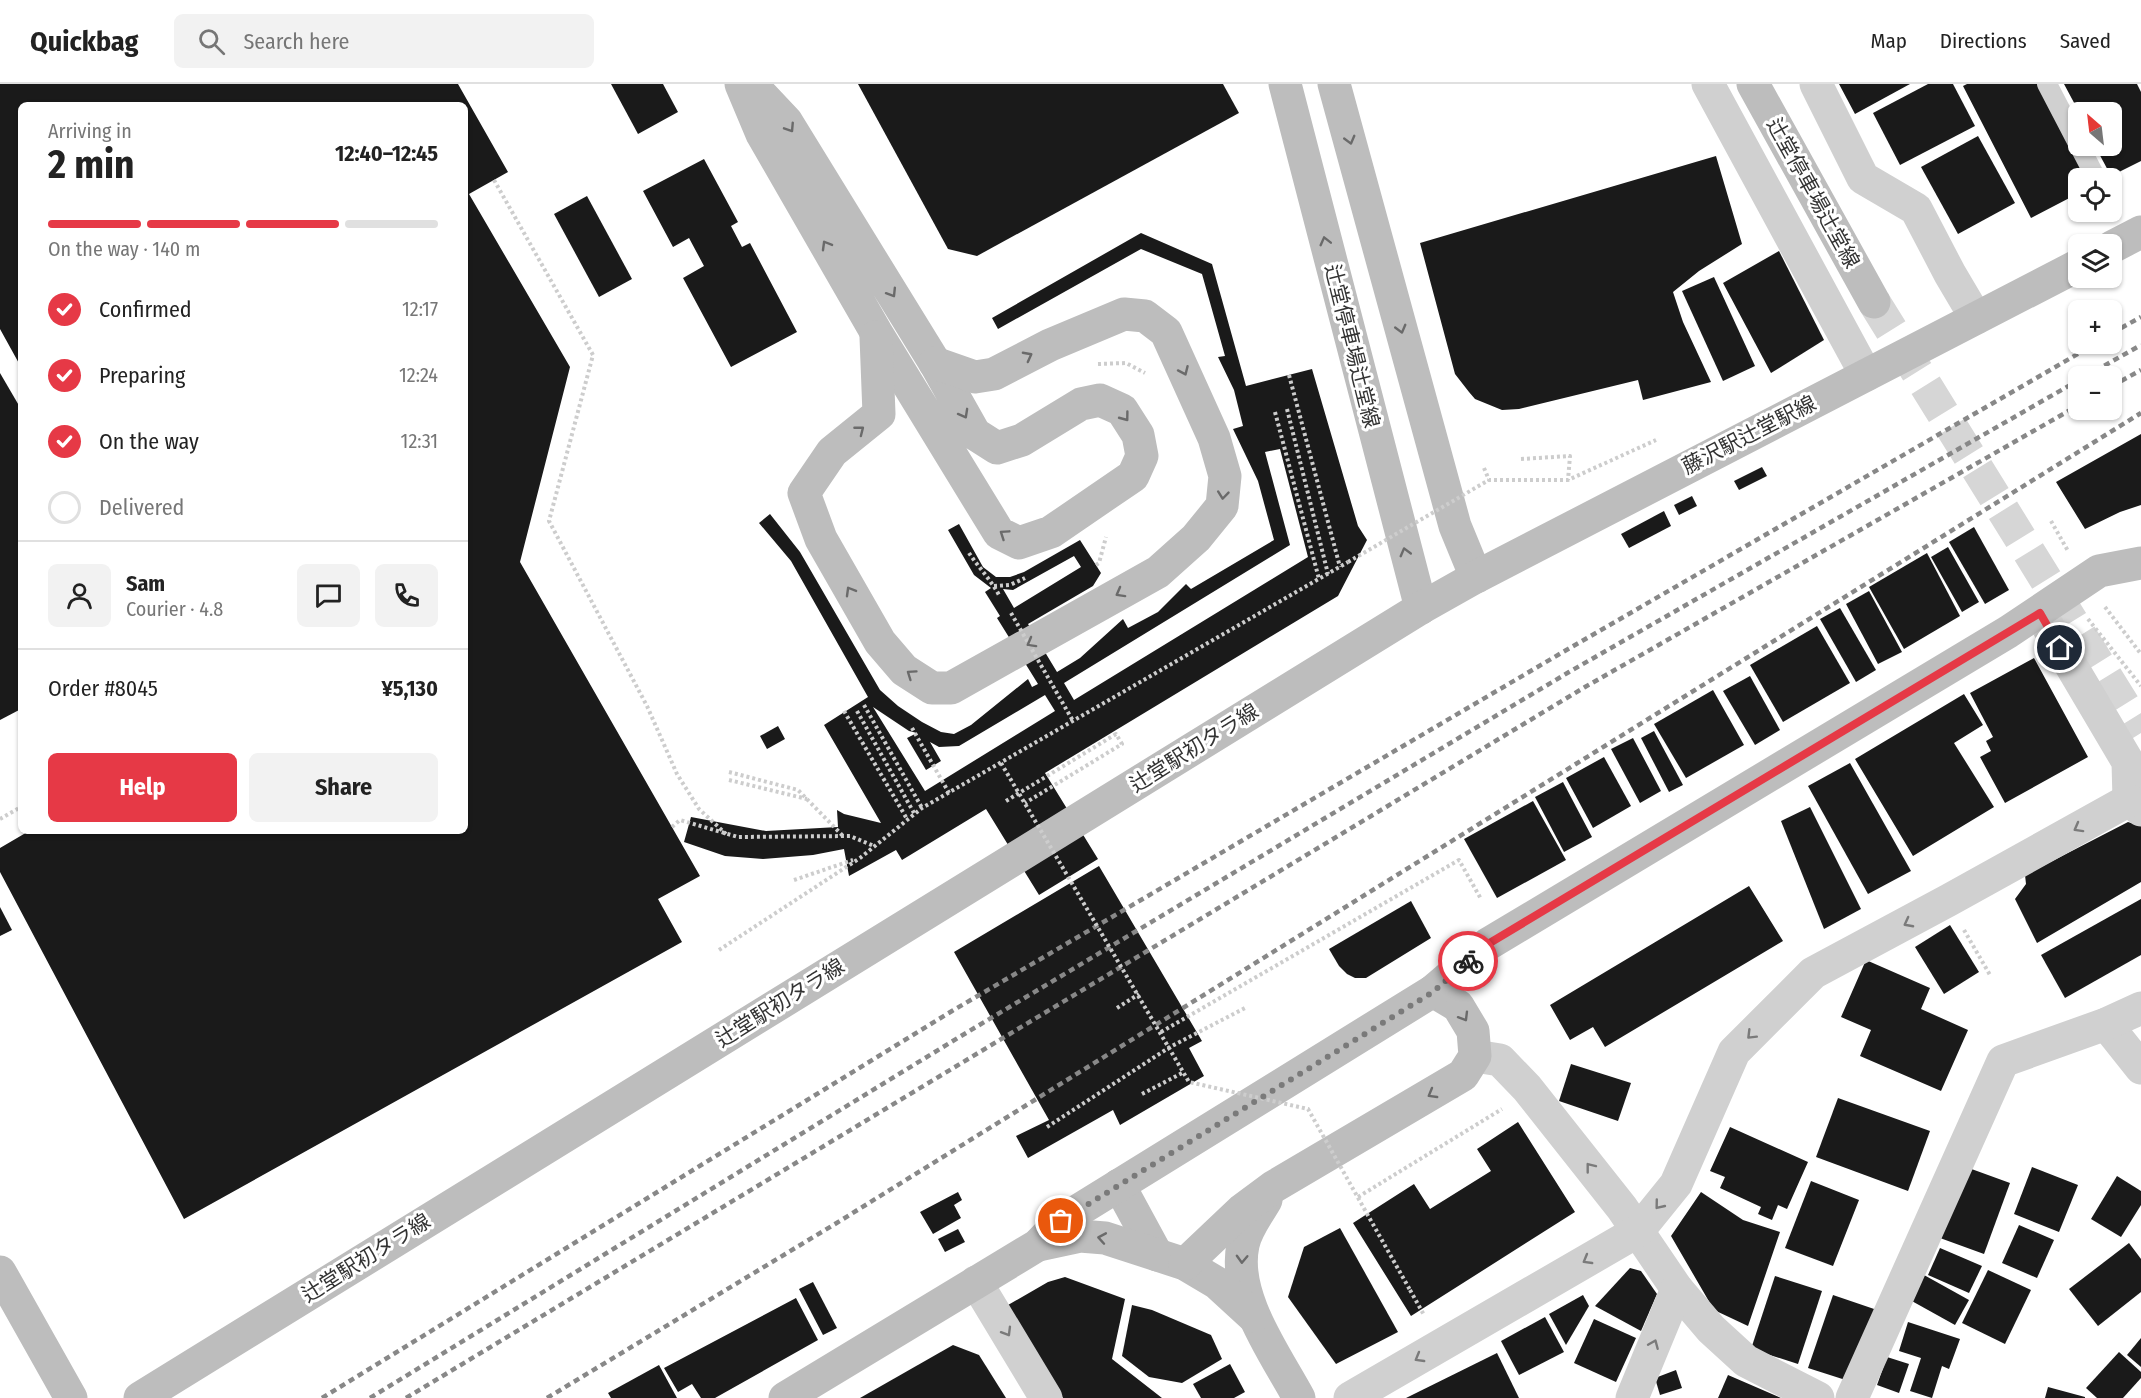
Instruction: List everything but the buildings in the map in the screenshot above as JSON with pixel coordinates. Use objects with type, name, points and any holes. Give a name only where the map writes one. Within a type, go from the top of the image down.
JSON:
[{"type":"street","points":[[741,84],[762,134],[876,332],[999,533],[1019,543],[1051,532],[1133,476],[1142,456],[1138,435],[1122,410],[1100,400],[1081,404],[1022,440],[997,448],[975,434],[935,363],[786,121],[751,84]]},
{"type":"street","name":"辻堂停車場辻堂線","points":[[1285,84],[1421,608]]},
{"type":"street","points":[[1708,84],[1866,375]]},
{"type":"street","name":"辻堂停車場辻堂線","points":[[1753,84],[1874,302]]},
{"type":"street","points":[[1816,84],[1863,178],[1916,209],[1976,318]]},
{"type":"street","points":[[1337,85],[1455,526],[1476,577]]},
{"type":"street","points":[[2122,242],[2141,232]]},
{"type":"street","name":"藤沢駅辻堂駅線","points":[[1421,608],[1476,577],[2068,271]]},
{"type":"street","points":[[876,332],[879,414],[832,452],[804,493],[821,539],[880,642],[904,670],[932,687],[951,688],[1158,572],[1196,538],[1222,506],[1225,476],[1214,438],[1166,332],[1145,316],[1124,314],[1050,345],[994,374],[975,377],[935,363]]},
{"type":"street","points":[[785,1398],[1038,1245],[1061,1221],[1433,992],[1488,944],[2040,613],[2099,571],[2141,564]]},
{"type":"street","name":"辻堂駅初タラ線","points":[[140,1398],[1421,608]]},
{"type":"street","points":[[1350,1398],[1638,1231],[1676,1184],[1734,1052],[1813,973],[1949,900],[2135,805],[2128,762],[2040,613]]},
{"type":"street","points":[[1172,1260],[1273,1187],[1463,1075],[1474,1056],[1473,1031],[1458,1006],[1433,992]]},
{"type":"street","points":[[1852,1398],[2003,1061],[2106,1024],[2141,1008]]},
{"type":"street","points":[[2106,1024],[2141,1068]]},
{"type":"street","points":[[1474,1056],[1500,1060],[1527,1088],[1638,1231],[1677,1288],[1711,1329],[1746,1361],[1818,1398]]},
{"type":"street","points":[[1119,1185],[1172,1260]]},
{"type":"street","points":[[1273,1187],[1248,1231],[1243,1246],[1242,1274],[1254,1316],[1299,1398]]},
{"type":"street","points":[[1038,1245],[1080,1236],[1105,1238],[1172,1260],[1217,1283],[1254,1316]]},
{"type":"street","points":[[0,1272],[71,1398]]},
{"type":"street","points":[[976,1282],[1046,1398]]},
{"type":"street","points":[[1632,1398],[1677,1288]]},
{"type":"lane","points":[[2047,84],[2091,168]]},
{"type":"path","points":[[494,180],[592,355],[549,521],[647,706],[677,774],[699,809],[726,834]]},
{"type":"path","points":[[1289,375],[1340,567]]},
{"type":"path","points":[[1287,409],[1328,574]]},
{"type":"path","points":[[1275,412],[1319,579]]},
{"type":"path","points":[[719,950],[860,858],[922,808],[1489,480],[1568,480],[1656,440]]},
{"type":"path","points":[[1521,459],[1570,456],[1568,480]]},
{"type":"path","points":[[1484,468],[1489,480]]},
{"type":"path","points":[[2051,520],[2070,555]]},
{"type":"path","points":[[1099,563],[1106,534]]},
{"type":"path","points":[[2099,599],[2141,654]]},
{"type":"path","points":[[1009,611],[1073,721]]},
{"type":"path","points":[[2087,618],[2141,686]]},
{"type":"path","points":[[864,705],[922,808]]},
{"type":"path","points":[[844,711],[907,819]]},
{"type":"path","points":[[856,711],[914,813]]},
{"type":"path","points":[[912,728],[949,793]]},
{"type":"path","points":[[1006,801],[1116,734],[1122,744],[1025,803]]},
{"type":"path","points":[[1000,763],[1139,994],[1189,1082],[1308,1109],[1427,1320]]},
{"type":"path","points":[[729,772],[798,790],[843,836]]},
{"type":"path","points":[[729,780],[807,799]]},
{"type":"path","points":[[0,819],[18,809]]},
{"type":"path","points":[[672,827],[680,820],[738,837],[850,836],[874,846]]},
{"type":"path","points":[[794,880],[860,858]]},
{"type":"path","points":[[1161,1032],[1459,860],[1481,899]]},
{"type":"path","points":[[1964,929],[1990,975]]},
{"type":"path","points":[[1116,1008],[1139,994]]},
{"type":"path","points":[[1047,1127],[1170,1047],[1245,1008]]},
{"type":"path","points":[[1142,1094],[1184,1072]]},
{"type":"path","points":[[1358,1197],[1503,1108]]},
{"type":"tunnel","points":[[1874,302],[2141,733]]},
{"type":"railway","points":[[2122,327],[2141,317]]},
{"type":"railway","points":[[2104,366],[2141,345]]},
{"type":"railway","points":[[322,1398],[952,1011],[1563,652],[2078,354]]},
{"type":"railway","points":[[2122,380],[2141,370]]},
{"type":"railway","points":[[370,1398],[961,1036],[1569,672],[2068,386]]},
{"type":"railway","points":[[406,1398],[1585,687],[2068,411]]},
{"type":"railway","points":[[547,1398],[835,1224],[2141,413]]},
{"type":"way so far","points":[[1061,1221],[1433,992],[1468,961]]},
{"type":"route","points":[[1468,961],[1488,944],[2040,613],[2060,648]]}]
